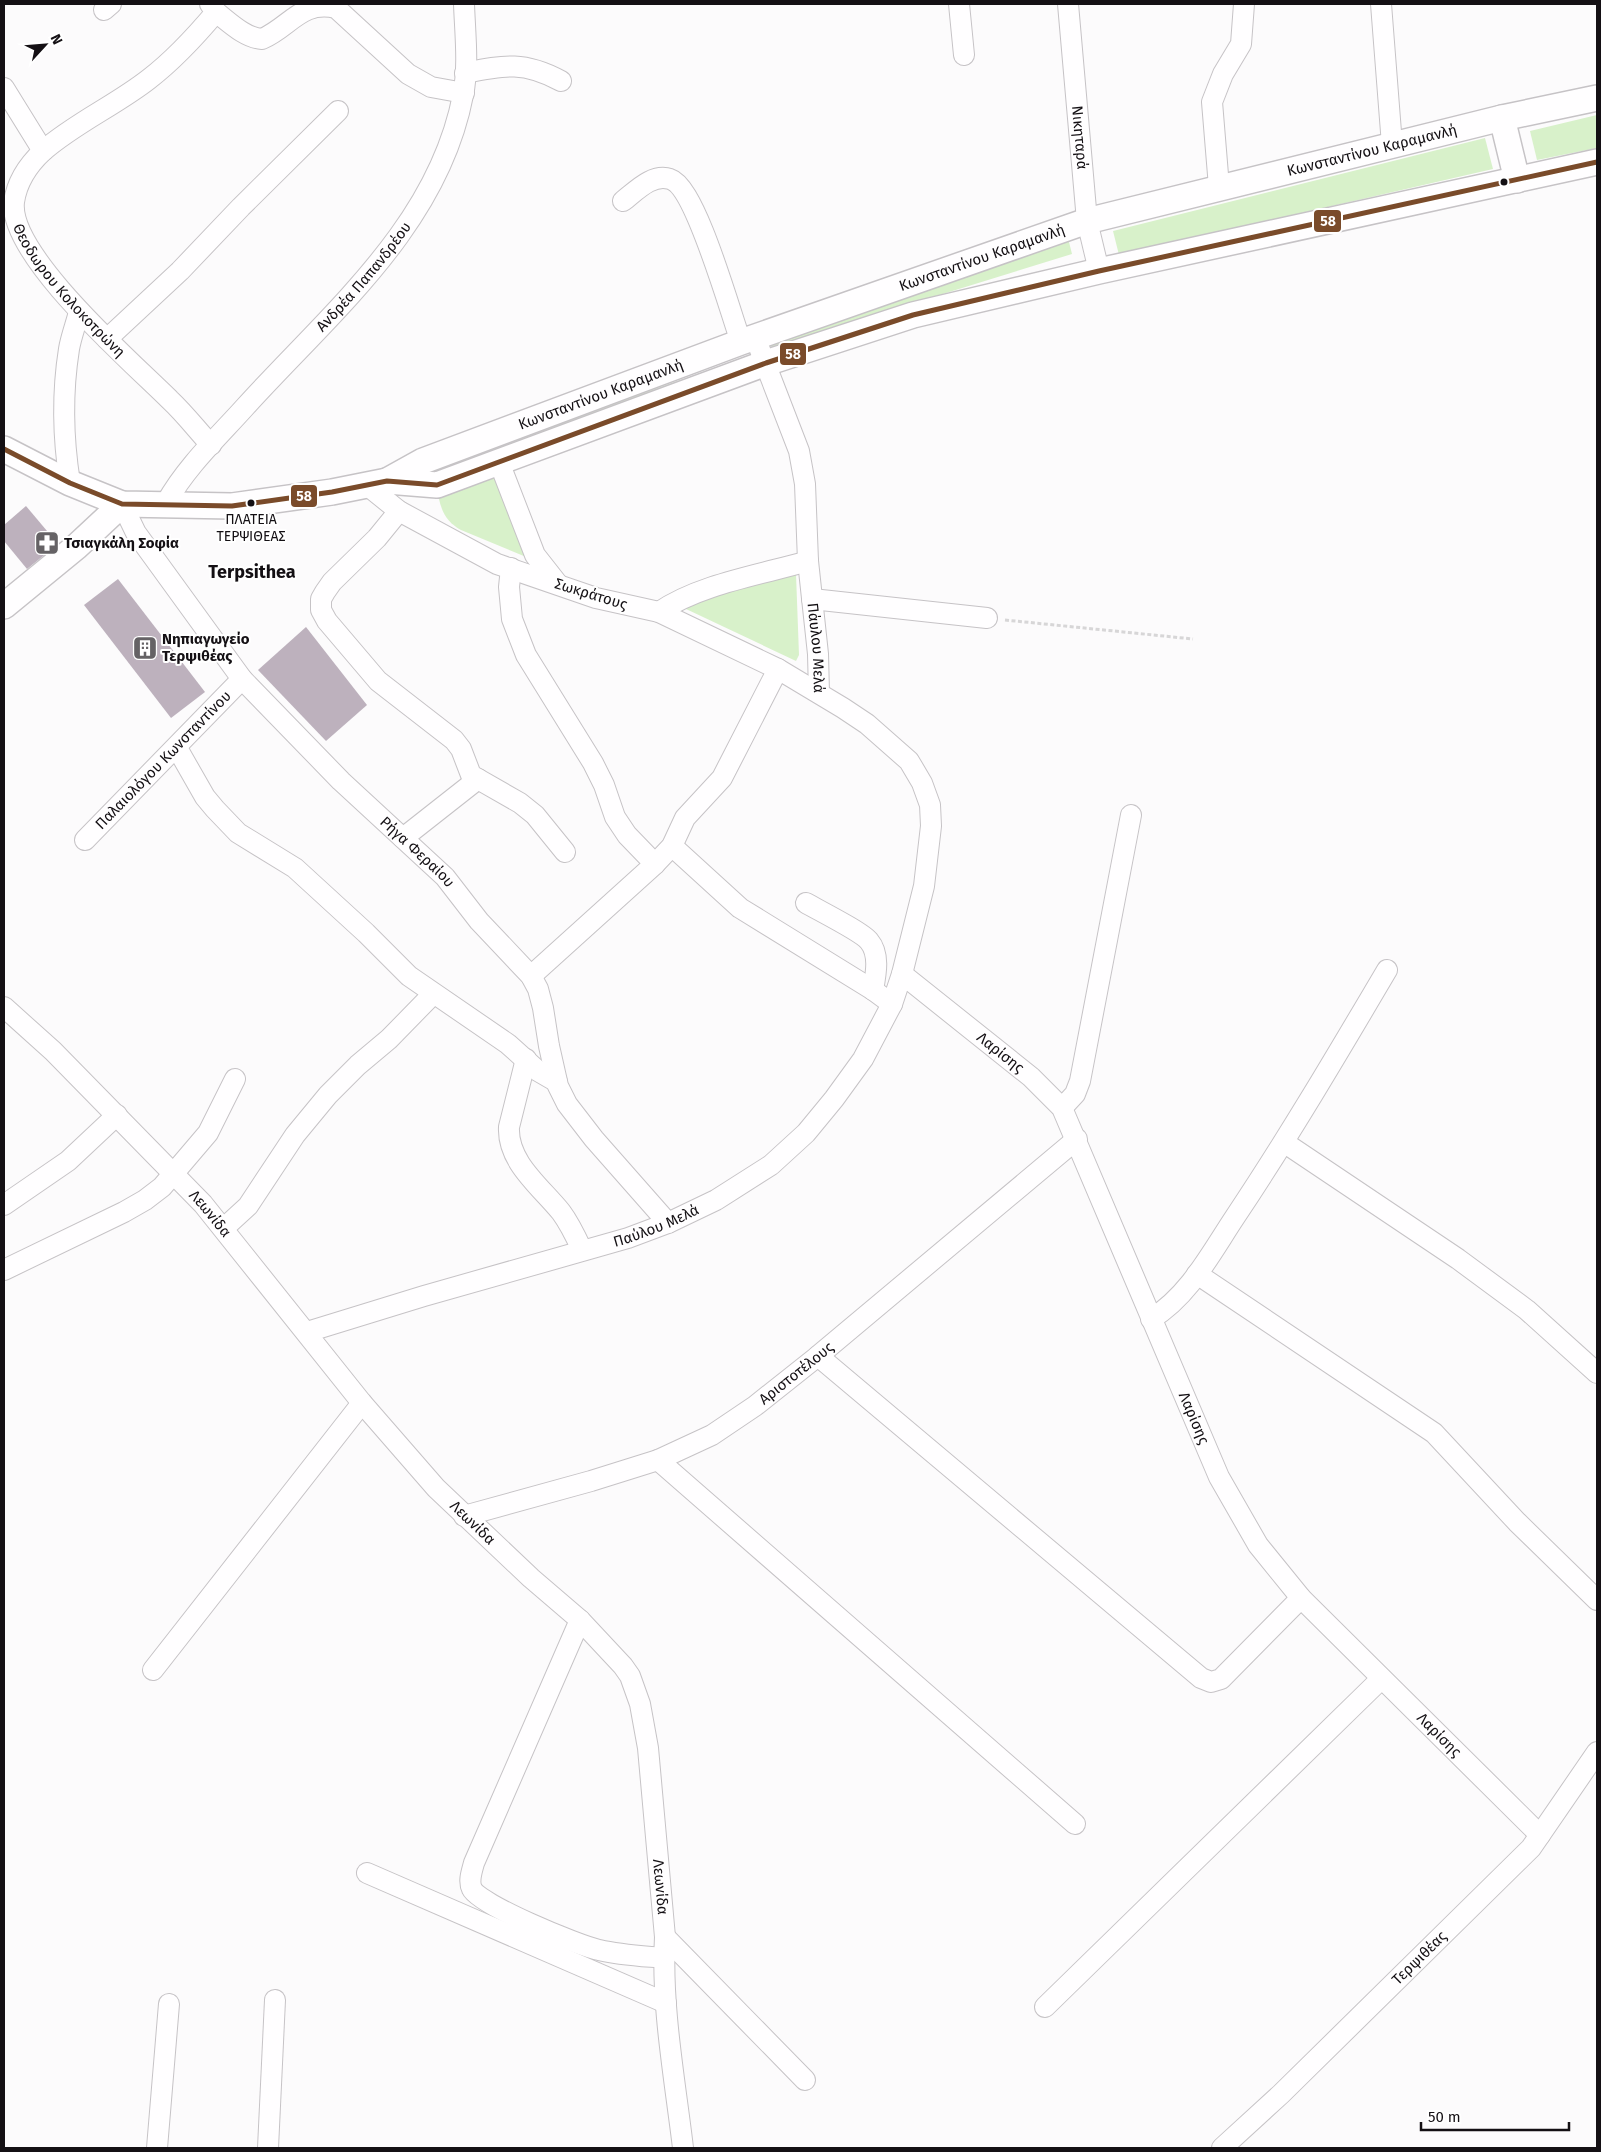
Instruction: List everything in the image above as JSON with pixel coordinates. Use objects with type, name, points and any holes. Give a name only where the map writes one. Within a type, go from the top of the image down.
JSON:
[{"type":"street","name":"Ανδρέα Παπανδρέου","points":[[166,503],[176,486],[210,445],[326,322],[386,254],[401,234],[436,174],[451,138],[464,83],[464,4]]},
{"type":"street","points":[[959,4],[964,55]]},
{"type":"street","name":"Νικηταρά","points":[[1068,4],[1087,221],[1099,271]]},
{"type":"street","points":[[1219,187],[1212,102],[1223,74],[1241,44],[1244,4]]},
{"type":"street","points":[[1381,4],[1392,145]]},
{"type":"street","name":"Θεοδωρου Κολοκοτρώνη","points":[[210,445],[172,402],[79,312],[28,246],[19,228],[14,203],[22,174],[43,151],[148,80],[187,47],[213,8],[236,28],[262,39],[305,10],[321,5],[336,8],[408,74],[431,87],[464,83]]},
{"type":"street","points":[[464,83],[515,66],[528,67],[562,81]]},
{"type":"street","points":[[4,88],[43,151]]},
{"type":"street","name":"Κωνσταντίνου Καραμανλή","points":[[377,484],[423,461],[748,340],[1087,221],[1502,118],[1597,98]]},
{"type":"street","points":[[107,339],[180,271],[241,207],[338,111]]},
{"type":"street","points":[[1502,118],[1517,180]]},
{"type":"street","name":"Κωνσταντίνου Καραμανλή","points":[[4,449],[70,483],[122,504],[166,503],[232,506],[323,494],[377,484],[437,485],[766,363],[913,315],[1099,271],[1597,162]]},
{"type":"street","name":"Πάυλου Μελά","points":[[623,201],[642,186],[661,178],[670,179],[680,186],[689,199],[748,340],[766,363],[799,451],[805,484],[808,561],[818,654],[818,693],[867,724],[909,761],[922,783],[930,805],[931,826],[924,886],[902,974]]},
{"type":"street","points":[[70,483],[65,438],[66,381],[69,348],[79,312]]},
{"type":"street","points":[[499,462],[535,555],[558,584]]},
{"type":"street","name":"Σωκράτους","points":[[377,484],[399,510],[489,560],[596,598],[659,612],[778,669],[818,693]]},
{"type":"street","points":[[4,606],[76,547],[122,504]]},
{"type":"street","name":"Ρήγα Φεραίου","points":[[122,504],[136,533],[242,679],[341,781],[445,877],[479,921],[531,976],[538,989],[544,1008],[556,1082],[567,1104],[594,1139],[668,1223]]},
{"type":"street","points":[[399,510],[377,538],[332,582],[320,599],[321,610],[327,621],[378,681],[454,740],[461,748],[471,775],[520,803],[535,816],[565,852]]},
{"type":"street","points":[[659,612],[676,601],[695,594],[808,561]]},
{"type":"street","points":[[511,568],[509,587],[512,618],[526,655],[593,763],[615,817],[627,835],[655,864]]},
{"type":"street","points":[[812,599],[987,618]]},
{"type":"street","points":[[531,976],[655,864],[672,846],[685,818],[722,778],[778,669]]},
{"type":"street","name":"Παλαιολόγου Κωνσταντίνου","points":[[85,840],[177,748],[242,679]]},
{"type":"street","points":[[177,748],[205,797],[238,833],[295,868],[366,933],[409,976],[508,1044],[538,1070],[556,1082]]},
{"type":"street","points":[[403,838],[478,779]]},
{"type":"street","points":[[1062,1108],[1074,1094],[1080,1081],[1131,815]]},
{"type":"street","points":[[672,846],[740,908],[873,990],[892,1004]]},
{"type":"street","points":[[806,903],[869,940],[876,956],[873,990]]},
{"type":"street","points":[[1152,1319],[1172,1304],[1197,1274],[1285,1142],[1387,970]]},
{"type":"street","name":"Παύλου Μελά","points":[[307,1332],[628,1238],[668,1223],[716,1200],[771,1165],[806,1133],[863,1059],[892,1004],[902,974]]},
{"type":"street","name":"Λαρίσης","points":[[902,974],[1031,1077],[1062,1108],[1218,1477],[1258,1545],[1301,1598],[1540,1835]]},
{"type":"street","points":[[224,1228],[248,1206],[295,1135],[328,1095],[358,1065],[389,1039],[433,994]]},
{"type":"street","name":"Λεωνίδα","points":[[4,1007],[53,1051],[117,1115],[174,1173],[224,1228],[404,1454],[464,1516],[580,1620],[630,1676],[640,1704],[648,1748],[665,1937],[666,2003],[683,2148]]},
{"type":"street","points":[[526,1060],[509,1127],[508,1139],[512,1150],[524,1169],[562,1215],[582,1250]]},
{"type":"street","points":[[4,1270],[124,1212],[162,1187],[208,1133],[235,1079]]},
{"type":"street","points":[[4,1205],[68,1161],[117,1115]]},
{"type":"street","name":"Αριστοτέλους","points":[[464,1516],[591,1481],[658,1460],[690,1446],[732,1422],[818,1356],[1076,1139]]},
{"type":"street","points":[[1285,1142],[1458,1259],[1527,1310],[1597,1373]]},
{"type":"street","points":[[1197,1274],[1434,1433],[1517,1522],[1597,1600]]},
{"type":"street","points":[[818,1356],[1201,1678],[1211,1682],[1221,1679],[1301,1598]]},
{"type":"street","points":[[153,1670],[362,1402]]},
{"type":"street","points":[[658,1460],[1075,1824]]},
{"type":"street","points":[[580,1620],[474,1863],[470,1882],[472,1890],[480,1898],[503,1912],[597,1950],[633,1956],[664,1958]]},
{"type":"street","points":[[1045,2007],[1381,1679]]},
{"type":"street","name":"Τερψιθέας","points":[[1222,2148],[1281,2094],[1531,1848],[1597,1752]]},
{"type":"street","points":[[367,1873],[666,2003]]},
{"type":"street","points":[[665,1937],[805,2080]]},
{"type":"street","points":[[268,2148],[275,2000]]},
{"type":"street","points":[[157,2148],[169,2004]]},
{"type":"path","points":[[987,618],[1193,639]]},
{"type":"green space","points":[[1597,115],[1597,148],[1537,160],[1530,131]]},
{"type":"green space","points":[[1485,138],[1493,169],[1119,255],[1113,231]]},
{"type":"green space","points":[[1068,238],[1072,254],[771,347],[769,342]]},
{"type":"green space","points":[[744,358],[746,363],[426,475],[424,469]]},
{"type":"green space","points":[[496,477],[531,559],[461,530],[449,521],[442,509],[439,499],[441,495]]},
{"type":"green space","points":[[796,574],[799,655],[796,661],[686,609],[687,604]]},
{"type":"building","points":[[26,506],[58,544],[27,569],[4,541],[4,525]]},
{"type":"building","name":"Νηπιαγωγείο Τερψιθέας","points":[[118,579],[205,692],[171,718],[84,605]]},
{"type":"building","points":[[306,627],[367,705],[326,741],[258,670]]},
{"type":"transit line","name":"58","points":[[4,449],[70,483],[122,504],[232,506],[332,492],[387,481],[437,485],[766,363],[913,315],[1099,271],[1597,162]]},
{"type":"place","name":"ΠΛΑΤΕΙΑ ΤΕΡΨΙΘΕΑΣ","points":[[251,503]]},
{"type":"place","name":"Τσιαγκάλη Σοφία","points":[[47,543]]},
{"type":"place","name":"Νηπιαγωγείο Τερψιθέας","points":[[145,648]]},
{"type":"district","name":"Terpsithea","points":[[252,572]]}]
